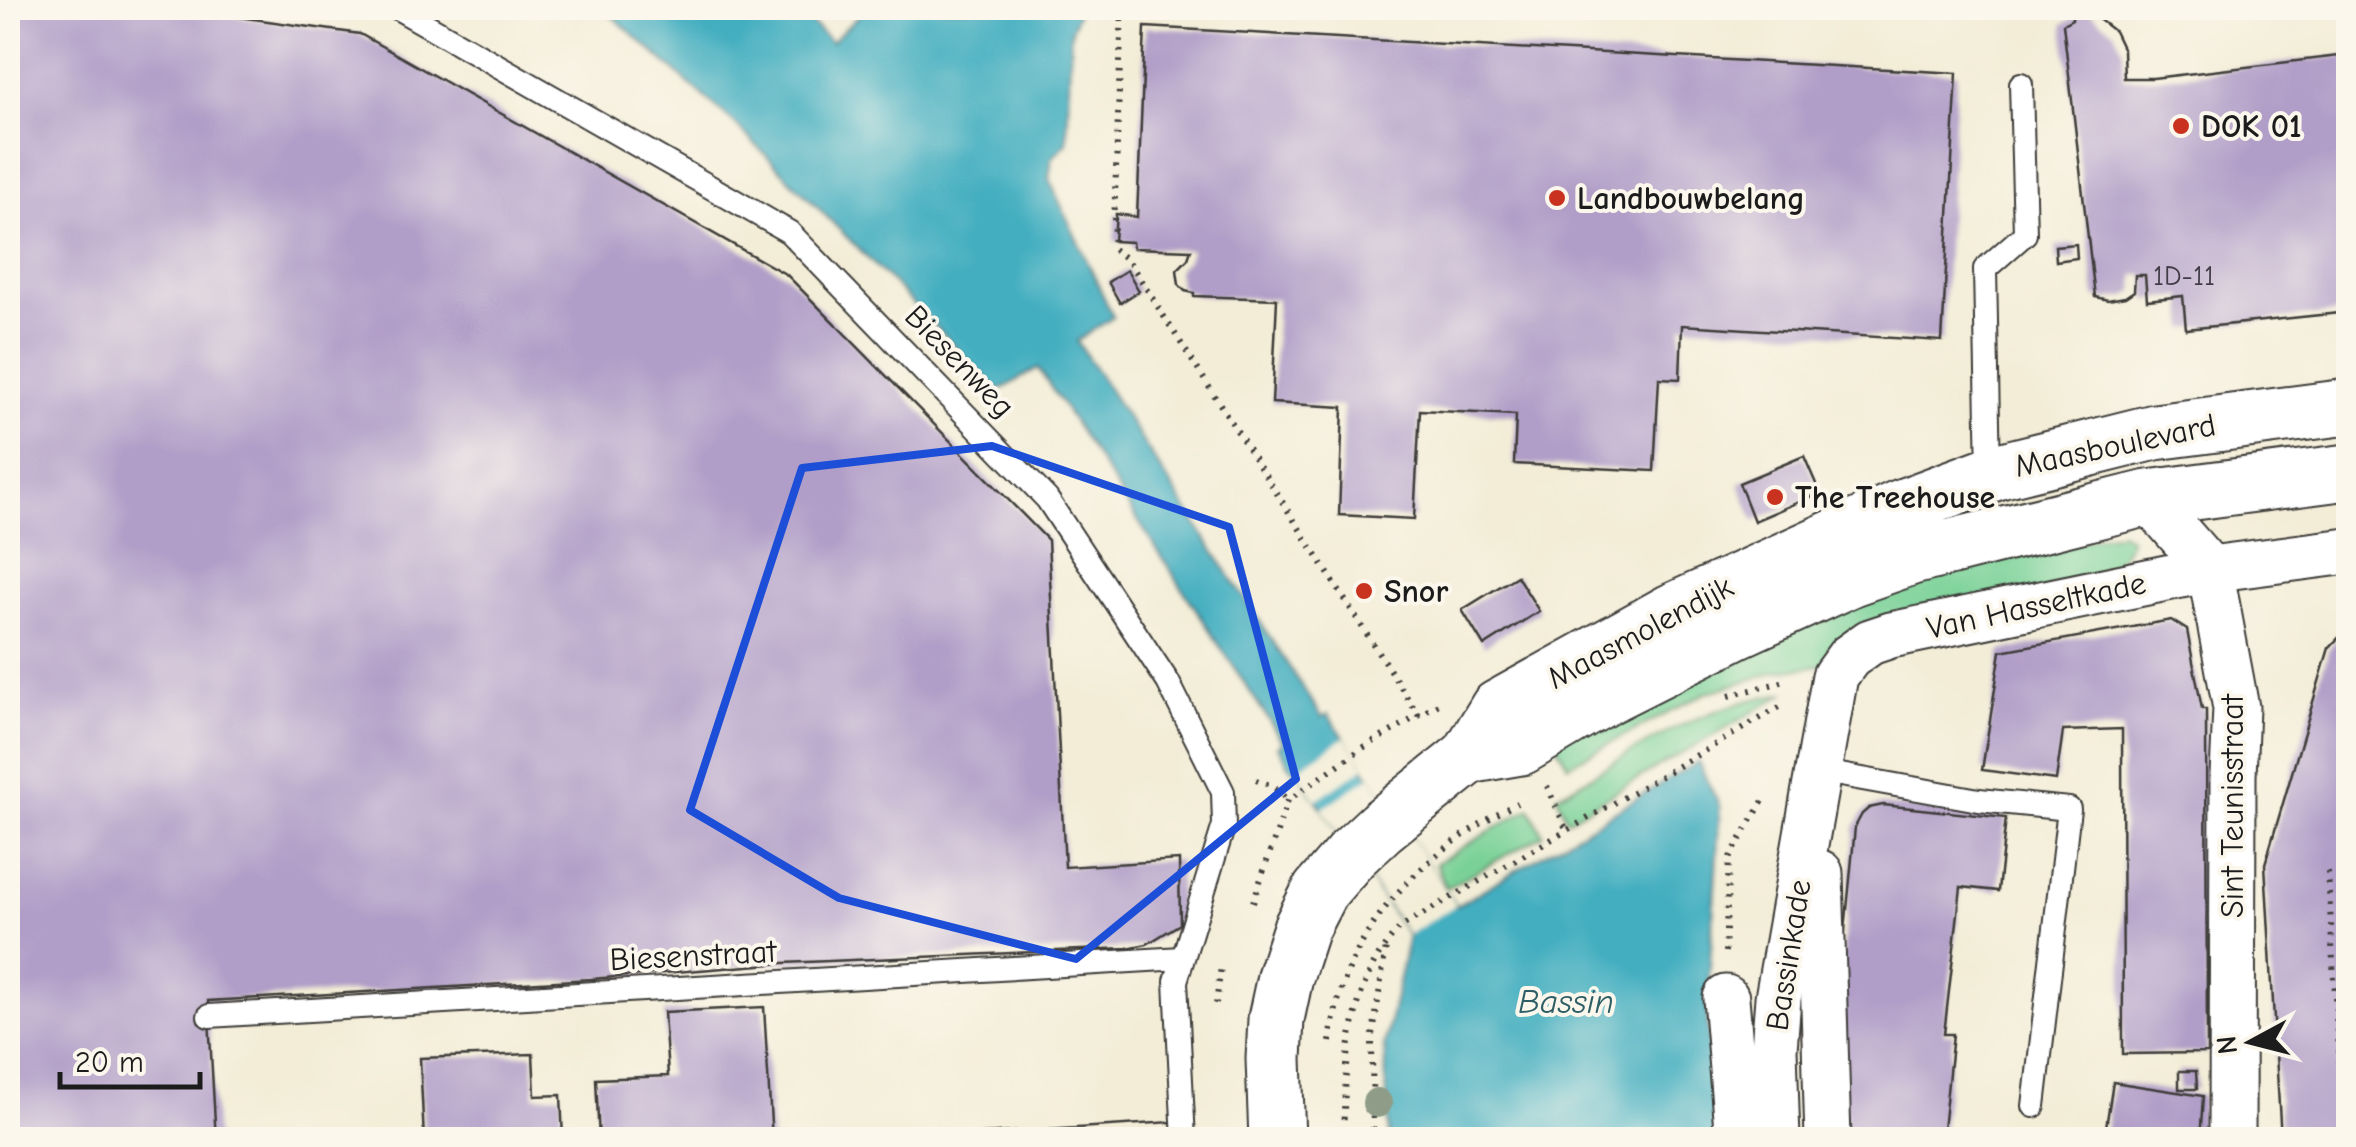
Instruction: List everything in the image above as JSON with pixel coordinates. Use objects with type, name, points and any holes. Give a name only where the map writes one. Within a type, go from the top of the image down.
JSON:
[{"type":"main road","name":"Maasboulevard","points":[[1843,557],[1988,474],[2155,432],[2348,407]]},
{"type":"main road","name":"Maasboulevard","points":[[1843,557],[1912,557],[2148,498],[2348,472]]},
{"type":"main road","name":"Maasmolendijk","points":[[1277,1140],[1274,1046],[1285,977],[1320,891],[1352,854],[1468,756],[1521,747],[1605,697],[1736,630],[1843,557]]},
{"type":"street","points":[[2148,498],[2210,569]]},
{"type":"street","name":"Van Hasseltkade","points":[[1835,676],[1850,657],[1870,642],[1891,636],[2210,569],[2348,551]]},
{"type":"street","name":"Sint Teunisstraat","points":[[2210,569],[2236,708],[2232,1140]]},
{"type":"street","points":[[1828,1140],[1818,772],[1835,676]]},
{"type":"street","name":"Bassinkade","points":[[1777,1140],[1774,1048],[1778,998],[1818,772]]},
{"type":"street","name":"Bassinkade","points":[[1725,980],[1738,1140]]},
{"type":"lane","name":"Biesenweg","points":[[397,8],[789,232],[1047,499],[1168,682],[1226,804],[1224,825],[1175,990],[1184,1140]]},
{"type":"lane","points":[[1988,474],[1986,269],[2025,234],[2021,84]]},
{"type":"lane","points":[[1818,772],[1979,800],[2069,809],[2034,1106]]},
{"type":"lane","name":"Biesenstraat","points":[[209,1016],[1184,953]]},
{"type":"path","points":[[1122,8],[1113,249],[1128,260],[1419,716]]},
{"type":"path","points":[[1714,700],[1791,680],[1835,676]]},
{"type":"path","points":[[1262,874],[1288,800],[1355,753],[1454,696]]},
{"type":"path","points":[[1343,1140],[1352,1037],[1363,991],[1386,941],[1402,926],[1790,700]]},
{"type":"path","points":[[1247,778],[1273,786],[1288,800]]},
{"type":"path","points":[[1329,1046],[1352,964],[1386,903],[1428,861],[1473,827],[1554,783]]},
{"type":"path","points":[[1725,980],[1729,859],[1766,796]]},
{"type":"path","points":[[2328,872],[2343,1140]]},
{"type":"path","points":[[1373,1140],[1372,1041],[1386,941]]},
{"type":"highlighted area","points":[[992,446],[1229,527],[1296,779],[1076,959],[839,898],[690,810],[802,468]]},
{"type":"green space","points":[[2121,532],[2130,539],[2124,552],[2094,577],[1827,664],[1775,672],[1706,693],[1568,765],[1554,741],[1904,576]]},
{"type":"green space","points":[[1786,693],[1567,820],[1557,796],[1639,748],[1723,708]]},
{"type":"green space","points":[[1530,808],[1543,835],[1446,888],[1436,863]]},
{"type":"water","name":"Bassin","points":[[603,8],[804,8],[800,12],[831,42],[867,8],[1079,8],[1071,30],[1067,143],[1052,158],[1049,179],[1113,317],[1077,341],[1322,717],[1328,714],[1456,906],[1698,762],[1720,807],[1707,1014],[1716,1139],[1389,1139],[1384,1047],[1408,936],[1296,770],[1292,770],[1278,746],[1283,742],[1038,368],[999,391],[735,124]]},
{"type":"pier","points":[[1345,737],[1365,767],[1316,800],[1296,770]]},
{"type":"pier","points":[[1371,776],[1456,905],[1408,935],[1322,809]]},
{"type":"building","points":[[8,8],[175,8],[360,34],[787,275],[1048,540],[1065,867],[1179,860],[1180,924],[1147,944],[1127,948],[783,963],[591,979],[208,1001],[216,1140],[8,1140]]},
{"type":"building","name":"DOK 01","points":[[2072,8],[2084,8],[2114,31],[2123,50],[2124,78],[2348,55],[2348,312],[2186,329],[2183,296],[2147,300],[2145,275],[2135,275],[2134,291],[2125,297],[2095,297],[2063,24],[2072,19]]},
{"type":"building","points":[[1145,27],[1957,73],[1942,341],[1682,325],[1680,379],[1659,378],[1654,471],[1514,464],[1516,415],[1420,410],[1414,519],[1339,515],[1343,407],[1272,403],[1277,299],[1194,296],[1179,285],[1177,270],[1191,250],[1133,248],[1132,242],[1114,241],[1116,214],[1137,217]]},
{"type":"building","points":[[2076,244],[2077,258],[2056,261],[2055,246]]},
{"type":"building","points":[[1127,270],[1139,291],[1120,303],[1108,282]]},
{"type":"building","points":[[1804,456],[1820,493],[1754,521],[1739,483]]},
{"type":"building","points":[[1517,576],[1539,611],[1484,646],[1462,610]]},
{"type":"building","points":[[2171,620],[2187,630],[2202,709],[2206,709],[2207,1053],[2123,1054],[2122,729],[2063,731],[2056,780],[1982,770],[2001,651]]},
{"type":"building","points":[[2348,628],[2348,1140],[2281,1140],[2265,864],[2329,648]]},
{"type":"building","points":[[1883,805],[2006,818],[1998,891],[1961,887],[1944,1034],[1953,1034],[1942,1140],[1842,1140],[1836,1024],[1855,827],[1869,808]]},
{"type":"building","points":[[764,1007],[772,1140],[599,1140],[596,1079],[668,1076],[664,1012]]},
{"type":"building","points":[[533,1054],[535,1096],[561,1095],[563,1140],[424,1140],[420,1058]]},
{"type":"building","points":[[2179,1071],[2196,1071],[2197,1089],[2179,1089]]},
{"type":"building","points":[[2113,1082],[2203,1096],[2200,1140],[2104,1140]]},
{"type":"building","points":[[1172,1122],[1173,1140],[935,1140],[935,1137]]},
{"type":"place","name":"DOK 01","points":[[2181,126]]},
{"type":"place","name":"Landbouwbelang","points":[[1557,198]]},
{"type":"place","name":"The Treehouse","points":[[1775,497]]},
{"type":"place","name":"Snor","points":[[1364,591]]}]
